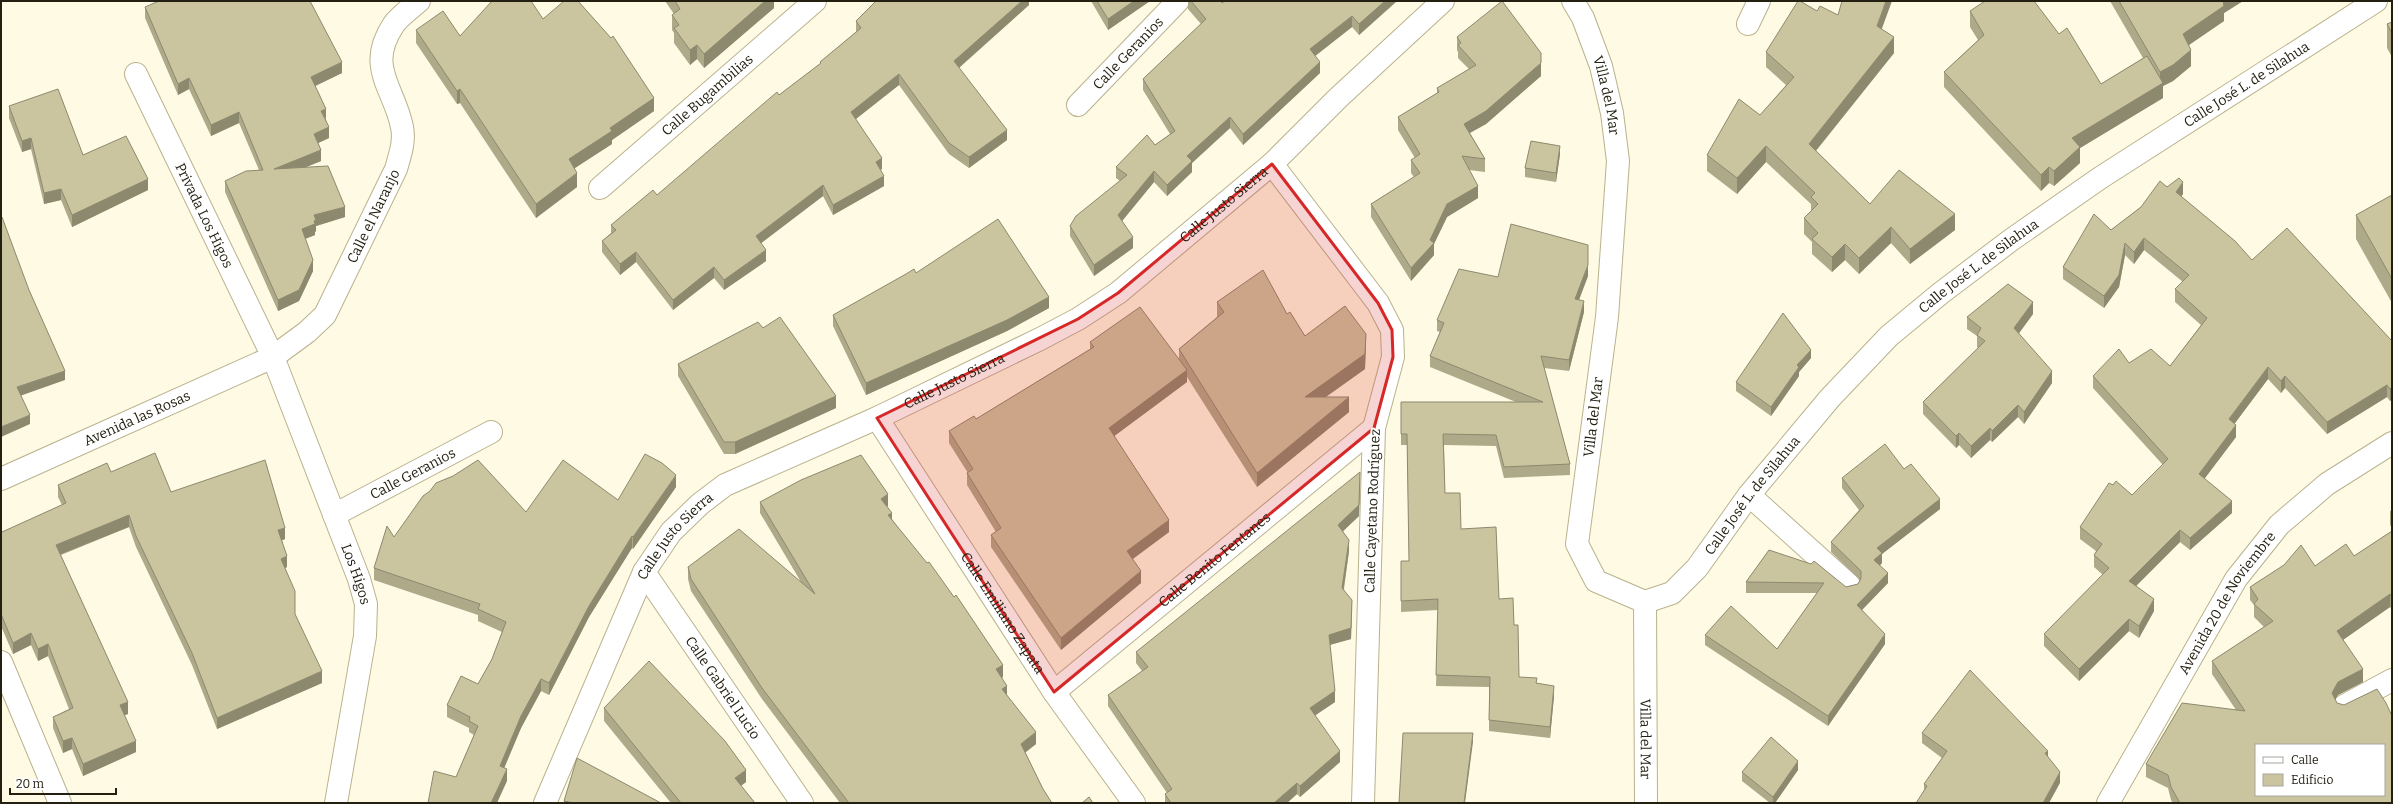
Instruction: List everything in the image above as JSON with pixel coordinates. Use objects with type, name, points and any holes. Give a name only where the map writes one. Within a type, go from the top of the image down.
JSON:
[{"type":"street","name":"Calle el Naranjo","points":[[273,358],[307,332],[325,315],[396,169],[402,147],[402,126],[381,71],[382,49],[394,24],[418,1]]},
{"type":"street","name":"Calle Bugambilias","points":[[600,188],[815,1]]},
{"type":"street","name":"Calle Geranios","points":[[1078,105],[1178,1]]},
{"type":"street","name":"Calle Justo Sierra","points":[[545,803],[644,572],[671,532],[700,504],[725,485],[877,418],[1072,323],[1107,301],[1272,164],[1338,98],[1443,1]]},
{"type":"street","name":"Villa del Mar","points":[[1573,1],[1583,18],[1601,66],[1612,113],[1618,161],[1606,317],[1577,544],[1596,581],[1645,602],[1646,803]]},
{"type":"street","points":[[1748,24],[1759,1]]},
{"type":"street","name":"Calle José L. de Silahua","points":[[1645,602],[1672,593],[1697,568],[1749,495],[1841,387],[1889,336],[1941,293],[2011,240],[2100,178],[2376,1]]},
{"type":"street","name":"Privada Los Higos","points":[[136,74],[273,358]]},
{"type":"street","name":"Calle Cayetano Rodríguez","points":[[1272,164],[1378,303],[1392,330],[1393,357],[1374,428],[1361,802]]},
{"type":"street","name":"Avenida las Rosas","points":[[1,480],[273,358]]},
{"type":"street","name":"Los Higos","points":[[273,358],[334,515],[366,604],[365,636],[336,803]]},
{"type":"street","name":"Calle Emiliano Zapata","points":[[877,418],[1054,692],[1134,803]]},
{"type":"street","name":"Calle Benito Fentanes","points":[[1054,692],[1374,428]]},
{"type":"street","name":"Calle Geranios","points":[[334,515],[491,432]]},
{"type":"street","name":"Avenida 20 de Noviembre","points":[[2108,803],[2236,579],[2279,525],[2327,484],[2392,443]]},
{"type":"street","points":[[1749,495],[1849,586]]},
{"type":"street","name":"Calle Gabriel Lucio","points":[[644,572],[802,803]]},
{"type":"street","points":[[1,662],[60,803]]},
{"type":"street","points":[[2344,706],[2392,680]]},
{"type":"highlighted area","points":[[1272,164],[1378,303],[1392,330],[1393,357],[1374,428],[1054,692],[877,418],[1078,319],[1118,293]]},
{"type":"building","points":[[159,1],[310,1],[342,62],[311,77],[326,109],[321,111],[329,127],[314,134],[321,150],[274,169],[328,166],[345,207],[314,215],[316,220],[314,221],[315,224],[302,229],[313,260],[299,290],[278,300],[225,181],[246,171],[263,170],[239,112],[211,125],[189,78],[178,84],[145,7]]},
{"type":"building","points":[[492,1],[531,1],[543,19],[564,1],[578,1],[611,38],[613,36],[654,98],[610,128],[612,131],[569,159],[577,173],[536,204],[460,89],[457,91],[416,30],[443,11],[460,36]]},
{"type":"building","points":[[675,1],[765,1],[704,54],[697,45],[690,50],[674,28],[679,25],[672,15],[680,9]]},
{"type":"building","points":[[876,1],[1022,1],[954,61],[1007,130],[969,157],[949,143],[899,74],[851,112],[882,158],[876,162],[884,176],[833,205],[823,185],[756,236],[766,250],[724,280],[714,267],[673,300],[636,252],[620,264],[602,241],[616,230],[611,225],[653,190],[657,195],[777,92],[779,95],[821,63],[820,62],[861,28],[856,21]]},
{"type":"building","points":[[1097,1],[1134,1],[1108,19]]},
{"type":"building","points":[[1191,1],[1221,1],[1222,3],[1225,1],[1385,1],[1359,24],[1352,16],[1310,49],[1320,62],[1243,134],[1230,117],[1187,156],[1192,161],[1167,185],[1154,171],[1118,215],[1133,237],[1094,265],[1070,226],[1076,216],[1127,175],[1116,167],[1147,135],[1155,145],[1175,131],[1143,79],[1206,19]]},
{"type":"building","points":[[1502,1],[1541,53],[1541,63],[1486,111],[1464,124],[1485,159],[1462,156],[1478,186],[1447,204],[1430,240],[1434,243],[1411,268],[1371,204],[1420,173],[1411,160],[1420,154],[1398,117],[1439,92],[1437,88],[1476,65],[1458,45],[1461,43],[1457,37]]},
{"type":"building","points":[[1798,1],[1817,11],[1820,6],[1838,15],[1842,1],[1886,1],[1877,26],[1894,37],[1809,144],[1870,204],[1899,170],[1955,214],[1910,249],[1891,227],[1859,258],[1845,244],[1832,257],[1812,239],[1818,233],[1804,218],[1818,204],[1811,197],[1815,193],[1766,146],[1737,178],[1707,155],[1739,99],[1760,115],[1794,77],[1766,52]]},
{"type":"building","points":[[1985,1],[2034,1],[2059,34],[2067,28],[2101,84],[2147,56],[2163,83],[2072,138],[2080,147],[2054,171],[2049,167],[2041,175],[1944,72],[1984,35],[1970,11]]},
{"type":"building","points":[[2119,1],[2223,1],[2224,6],[2183,34],[2191,50],[2173,65],[2160,72]]},
{"type":"building","points":[[2392,22],[2392,33],[2387,24]]},
{"type":"building","points":[[58,89],[83,155],[126,136],[148,179],[72,215],[61,189],[44,193],[31,138],[22,141],[9,106]]},
{"type":"building","points":[[1531,141],[1560,146],[1556,173],[1525,168]]},
{"type":"building","points":[[2179,178],[2183,182],[2176,192],[2235,241],[2252,260],[2287,228],[2392,341],[2392,387],[2390,389],[2387,385],[2327,422],[2285,376],[2281,381],[2268,367],[2229,419],[2236,425],[2199,474],[2232,501],[2190,538],[2180,530],[2129,581],[2154,599],[2139,626],[2129,619],[2079,669],[2044,634],[2109,568],[2094,555],[2102,544],[2080,527],[2109,483],[2113,485],[2116,481],[2132,495],[2168,459],[2093,376],[2119,349],[2129,363],[2151,349],[2170,366],[2207,318],[2175,289],[2189,275],[2144,238],[2134,252],[2125,243],[2119,275],[2104,296],[2063,267],[2094,214],[2111,230],[2141,207],[2160,181],[2167,187]]},
{"type":"building","points":[[2392,195],[2392,279],[2356,215]]},
{"type":"building","points":[[2,217],[29,290],[65,371],[17,387],[30,415],[1,427],[1,218]]},
{"type":"building","points":[[998,219],[1049,297],[1007,320],[866,383],[833,315],[914,269],[916,273]]},
{"type":"building","points":[[1511,224],[1588,245],[1588,265],[1575,299],[1584,301],[1569,360],[1541,356],[1570,464],[1504,467],[1496,435],[1443,434],[1445,493],[1460,493],[1461,529],[1496,527],[1499,599],[1513,598],[1514,625],[1518,625],[1519,677],[1537,678],[1536,683],[1554,686],[1550,727],[1489,720],[1490,677],[1436,675],[1438,599],[1401,601],[1401,561],[1409,561],[1407,434],[1401,434],[1401,402],[1543,402],[1430,356],[1444,323],[1437,320],[1459,269],[1498,277]]},
{"type":"building","points":[[1263,270],[1287,314],[1290,312],[1305,336],[1345,306],[1366,334],[1365,354],[1305,397],[1349,397],[1257,473],[1179,349],[1224,312],[1217,302]]},
{"type":"building","points":[[2008,284],[2033,302],[2014,328],[2052,371],[2024,412],[2018,405],[1992,431],[1990,428],[1971,446],[1959,433],[1956,436],[1923,402],[1985,341],[1977,335],[1981,328],[1967,317]]},
{"type":"building","points":[[1140,307],[1187,370],[1109,428],[1169,520],[1127,551],[1141,571],[1061,638],[991,535],[1001,528],[967,473],[973,469],[949,431],[974,416],[976,419],[1094,347],[1090,342]]},
{"type":"building","points":[[1783,313],[1811,350],[1797,365],[1799,367],[1771,407],[1736,382]]},
{"type":"building","points":[[780,317],[836,396],[735,442],[724,442],[678,364],[758,322],[763,328]]},
{"type":"building","points":[[1885,444],[1904,469],[1911,464],[1940,499],[1877,548],[1882,553],[1874,560],[1888,573],[1857,605],[1885,634],[1828,716],[1705,635],[1731,606],[1777,649],[1824,583],[1746,582],[1769,550],[1811,564],[1814,561],[1846,587],[1858,584],[1861,578],[1861,571],[1831,542],[1864,506],[1842,478]]},
{"type":"building","points":[[155,453],[171,492],[265,460],[285,528],[278,530],[287,556],[281,559],[295,591],[295,614],[322,671],[217,718],[192,653],[136,536],[129,515],[56,545],[128,702],[120,705],[136,741],[83,764],[72,738],[63,741],[53,717],[73,708],[48,644],[38,649],[31,633],[13,643],[1,614],[1,530],[2,532],[66,503],[58,485],[107,463],[111,472]]},
{"type":"building","points":[[645,454],[662,463],[676,475],[633,537],[632,536],[589,606],[549,683],[541,679],[521,716],[500,766],[507,769],[491,803],[428,803],[434,771],[456,777],[478,726],[469,721],[470,717],[447,705],[461,676],[478,684],[492,659],[506,622],[478,609],[480,604],[374,568],[387,526],[394,537],[423,496],[430,491],[436,483],[453,476],[478,460],[526,512],[563,460],[618,500]]},
{"type":"building","points":[[861,455],[888,494],[881,499],[892,513],[888,515],[927,563],[929,562],[954,597],[956,595],[1003,665],[996,669],[1007,686],[1002,689],[1036,732],[1021,744],[1043,789],[1052,803],[849,803],[762,688],[691,579],[688,567],[739,529],[815,594],[760,502],[801,480]]},
{"type":"building","points":[[1360,472],[1359,505],[1338,525],[1349,540],[1342,588],[1352,600],[1351,628],[1329,635],[1335,691],[1310,708],[1340,751],[1300,786],[1297,783],[1274,803],[1171,803],[1165,794],[1172,789],[1108,695],[1148,667],[1136,652]]},
{"type":"building","points":[[2392,531],[2392,597],[2390,594],[2337,631],[2363,669],[2338,682],[2332,693],[2337,703],[2344,705],[2377,689],[2386,703],[2392,716],[2392,803],[2180,803],[2171,787],[2168,775],[2146,764],[2182,703],[2245,711],[2212,661],[2273,621],[2254,604],[2258,599],[2250,587],[2284,565],[2301,545],[2315,566],[2346,544],[2354,556]]},
{"type":"building","points":[[649,661],[725,741],[746,770],[735,778],[755,803],[681,803],[604,708]]},
{"type":"building","points":[[1970,670],[2048,751],[2045,753],[2060,772],[2043,803],[1916,803],[1927,786],[1924,784],[1947,751],[1922,733]]},
{"type":"building","points":[[1403,733],[1473,733],[1464,803],[1399,803]]},
{"type":"building","points":[[1771,737],[1798,761],[1773,797],[1742,772]]},
{"type":"building","points":[[577,758],[661,803],[573,803],[564,801]]},
{"type":"building","points":[[1089,797],[1093,803],[1082,803]]}]
